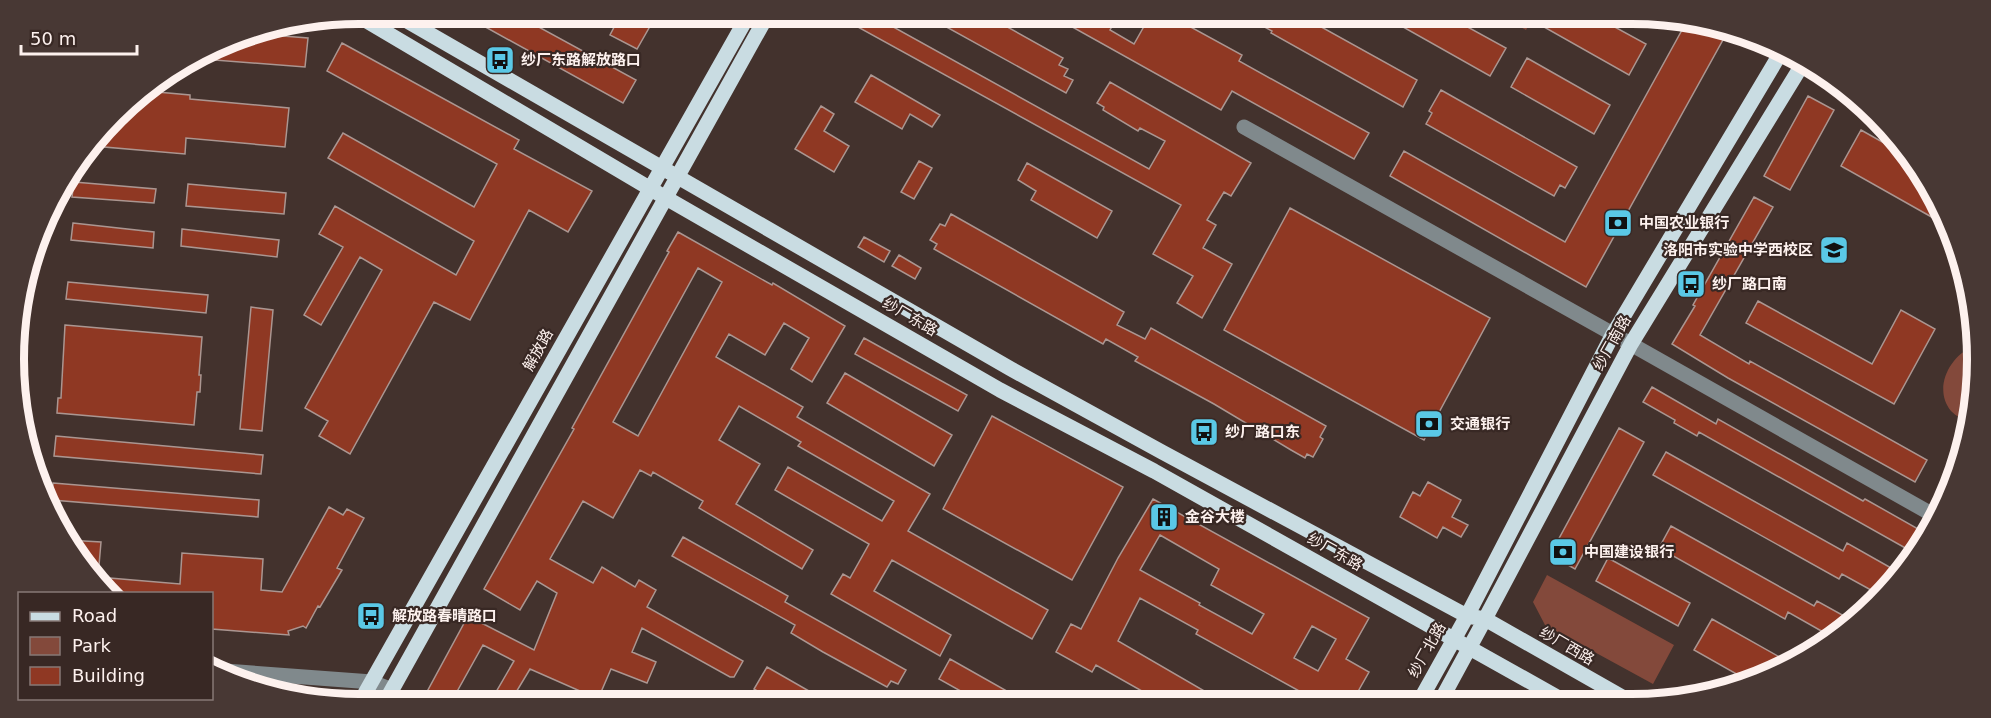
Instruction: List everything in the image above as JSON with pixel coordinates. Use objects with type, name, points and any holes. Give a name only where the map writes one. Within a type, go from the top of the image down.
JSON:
[{"type":"main road","name":"纱厂东路","points":[[372,24],[666,198],[1000,390],[1154,471],[1454,639]]},
{"type":"main road","name":"纱厂东路","points":[[412,24],[886,298],[1152,447],[1467,616],[1485,619]]},
{"type":"main road","name":"解放路","points":[[365,694],[743,24]]},
{"type":"main road","points":[[390,694],[762,24]]},
{"type":"main road","name":"纱厂南路","points":[[1467,616],[1613,334],[1778,58]]},
{"type":"main road","name":"纱厂南路","points":[[1470,647],[1631,344],[1800,69]]},
{"type":"main road","name":"纱厂北路","points":[[1423,694],[1467,616]]},
{"type":"main road","name":"纱厂西路","points":[[1485,619],[1617,694]]},
{"type":"main road","points":[[1454,639],[1552,694]]},
{"type":"main road","points":[[1444,694],[1470,647]]},
{"type":"street","points":[[1244,127],[1929,513]]},
{"type":"street","points":[[242,672],[372,682],[392,690]]},
{"type":"green space","points":[[1515,24],[1529,24],[1526,30]]},
{"type":"green space","points":[[1967,350],[1967,359],[1962,419],[1951,411],[1943,393],[1946,374],[1956,358]]},
{"type":"green space","points":[[1547,575],[1674,645],[1653,684],[1545,625],[1533,602]]},
{"type":"building","points":[[480,24],[533,24],[636,80],[623,103]]},
{"type":"building","points":[[616,24],[651,24],[637,49],[610,35]]},
{"type":"building","points":[[857,24],[888,24],[1149,169],[1165,141],[1140,128],[1138,131],[1103,110],[1104,107],[1097,103],[1110,82],[1251,163],[1231,196],[1224,192],[1207,220],[1216,225],[1203,248],[1232,264],[1202,318],[1177,303],[1193,276],[1153,254],[1181,205],[856,26]]},
{"type":"building","points":[[941,24],[1002,24],[1063,58],[1059,65],[1068,69],[1064,76],[1073,80],[1066,93]]},
{"type":"building","points":[[1067,24],[1113,24],[1110,30],[1134,44],[1145,24],[1185,24],[1242,55],[1239,61],[1369,133],[1354,159],[1232,91],[1221,110]]},
{"type":"building","points":[[1259,24],[1316,24],[1417,80],[1403,107],[1271,33],[1272,31]]},
{"type":"building","points":[[1398,24],[1462,24],[1506,48],[1490,76]]},
{"type":"building","points":[[1546,24],[1609,24],[1646,44],[1629,75],[1544,27]]},
{"type":"building","points":[[1683,28],[1725,37],[1586,287],[1390,176],[1404,151],[1565,242]]},
{"type":"building","points":[[272,35],[308,38],[305,67],[210,60]]},
{"type":"building","points":[[342,43],[519,140],[514,149],[592,191],[568,232],[529,210],[470,320],[434,302],[350,454],[319,436],[328,421],[305,408],[382,270],[360,257],[321,325],[304,315],[343,247],[319,234],[335,206],[456,275],[474,241],[328,158],[343,133],[474,207],[497,164],[327,71]]},
{"type":"building","points":[[1527,58],[1610,105],[1594,134],[1511,87]]},
{"type":"building","points":[[871,75],[940,115],[932,127],[910,114],[902,129],[855,102]]},
{"type":"building","points":[[1441,90],[1577,167],[1565,188],[1560,185],[1554,196],[1426,124],[1432,113],[1429,111]]},
{"type":"building","points":[[156,92],[190,95],[190,99],[289,108],[285,147],[186,138],[185,154],[100,147],[122,122]]},
{"type":"building","points":[[1808,96],[1834,110],[1790,190],[1764,176]]},
{"type":"building","points":[[821,106],[834,114],[824,131],[849,146],[834,172],[795,149]]},
{"type":"building","points":[[1861,130],[1892,147],[1911,173],[1936,219],[1841,166]]},
{"type":"building","points":[[919,161],[932,168],[914,199],[901,192]]},
{"type":"building","points":[[1027,163],[1112,211],[1097,238],[1031,200],[1036,191],[1018,180]]},
{"type":"building","points":[[74,182],[156,189],[154,203],[72,197]]},
{"type":"building","points":[[188,184],[286,193],[284,214],[186,206]]},
{"type":"building","points":[[1754,197],[1773,207],[1700,335],[1927,460],[1915,482],[1728,378],[1672,344]]},
{"type":"building","points":[[1290,208],[1490,318],[1424,440],[1224,330]]},
{"type":"building","points":[[951,214],[1124,312],[1117,325],[1145,339],[1151,328],[1326,426],[1320,437],[1323,439],[1313,457],[1307,454],[1305,458],[1214,404],[1135,361],[1138,357],[1106,339],[1103,344],[934,249],[937,244],[930,240],[940,224],[945,226]]},
{"type":"building","points":[[73,223],[154,232],[153,248],[71,240]]},
{"type":"building","points":[[182,229],[279,240],[277,257],[181,246]]},
{"type":"building","points":[[678,232],[772,285],[773,283],[845,326],[812,382],[791,369],[809,338],[784,323],[765,355],[729,334],[716,357],[803,407],[797,417],[930,494],[908,531],[1048,610],[1032,639],[892,560],[874,591],[951,635],[940,656],[831,594],[843,574],[850,578],[869,544],[775,490],[788,467],[882,521],[894,501],[798,446],[801,442],[739,406],[719,440],[760,464],[736,504],[813,550],[802,569],[699,508],[703,501],[653,472],[651,476],[640,470],[613,518],[583,501],[550,559],[593,583],[602,567],[635,587],[639,580],[656,590],[647,607],[743,661],[734,677],[730,677],[642,628],[632,652],[656,662],[647,683],[611,669],[600,694],[587,694],[530,669],[515,694],[495,694],[514,661],[483,645],[456,694],[426,694],[468,616],[534,650],[557,593],[537,581],[520,610],[484,589],[574,429],[572,428],[669,252],[667,251]],"holes":[[[698,268],[722,282],[638,436],[613,422]]]},
{"type":"building","points":[[864,237],[890,251],[884,262],[858,247]]},
{"type":"building","points":[[899,255],[921,268],[915,279],[892,266]]},
{"type":"building","points":[[68,282],[208,295],[206,313],[66,299]]},
{"type":"building","points":[[1758,301],[1872,364],[1901,310],[1935,329],[1894,404],[1746,323]]},
{"type":"building","points":[[251,307],[273,310],[262,431],[240,429]]},
{"type":"building","points":[[65,325],[202,337],[200,392],[197,392],[194,425],[57,413],[58,398],[61,398]]},
{"type":"building","points":[[864,338],[967,395],[958,411],[855,354]]},
{"type":"building","points":[[845,373],[952,435],[934,466],[827,403]]},
{"type":"building","points":[[1652,387],[1716,424],[1718,419],[1863,501],[1865,499],[1920,530],[1908,549],[1699,432],[1697,436],[1674,423],[1675,420],[1643,402]]},
{"type":"building","points":[[992,416],[1123,487],[1072,580],[943,509]]},
{"type":"building","points":[[1619,428],[1644,442],[1575,569],[1550,555]]},
{"type":"building","points":[[56,436],[263,455],[261,474],[54,456]]},
{"type":"building","points":[[1666,452],[1843,551],[1847,543],[1893,569],[1873,591],[1842,574],[1839,579],[1653,475]]},
{"type":"building","points":[[1428,482],[1461,500],[1452,517],[1468,525],[1461,537],[1443,527],[1437,538],[1400,517],[1413,492],[1420,496]]},
{"type":"building","points":[[53,483],[259,500],[258,517],[56,500],[52,492]]},
{"type":"building","points":[[1153,499],[1369,618],[1346,659],[1369,672],[1357,694],[1305,694],[1196,634],[1198,630],[1140,598],[1118,641],[1209,694],[1147,694],[1096,665],[1092,672],[1056,652],[1071,624],[1081,629],[1118,558]],"holes":[[[1160,535],[1219,569],[1211,585],[1264,614],[1252,634],[1140,570]],[[1312,626],[1336,639],[1318,671],[1294,658]]]},
{"type":"building","points":[[329,507],[343,515],[347,509],[364,518],[337,568],[342,570],[320,607],[318,606],[306,628],[303,626],[288,631],[289,635],[213,629],[213,592],[118,592],[105,578],[180,584],[182,553],[263,559],[261,590],[282,592]]},
{"type":"building","points":[[1671,526],[1814,606],[1817,601],[1846,617],[1825,633],[1788,612],[1785,619],[1659,548]]},
{"type":"building","points":[[683,537],[788,596],[785,602],[906,670],[898,684],[891,681],[887,687],[823,652],[791,633],[795,625],[672,556]]},
{"type":"building","points":[[77,541],[101,542],[99,570]]},
{"type":"building","points":[[1608,558],[1690,603],[1678,626],[1596,581]]},
{"type":"building","points":[[1712,619],[1782,658],[1740,676],[1694,650]]},
{"type":"building","points":[[950,659],[1012,694],[966,694],[939,679]]},
{"type":"building","points":[[767,667],[814,694],[762,694],[754,689]]},
{"type":"place","name":"纱厂东路解放路口","points":[[500,60]]},
{"type":"place","name":"中国农业银行","points":[[1618,223]]},
{"type":"place","name":"洛阳市实验中学西校区","points":[[1834,250]]},
{"type":"place","name":"纱厂路口南","points":[[1691,284]]},
{"type":"place","name":"交通银行","points":[[1429,424]]},
{"type":"place","name":"纱厂路口东","points":[[1204,432]]},
{"type":"place","name":"金谷大楼","points":[[1164,517]]},
{"type":"place","name":"中国建设银行","points":[[1563,552]]},
{"type":"place","name":"解放路春晴路口","points":[[371,616]]}]
